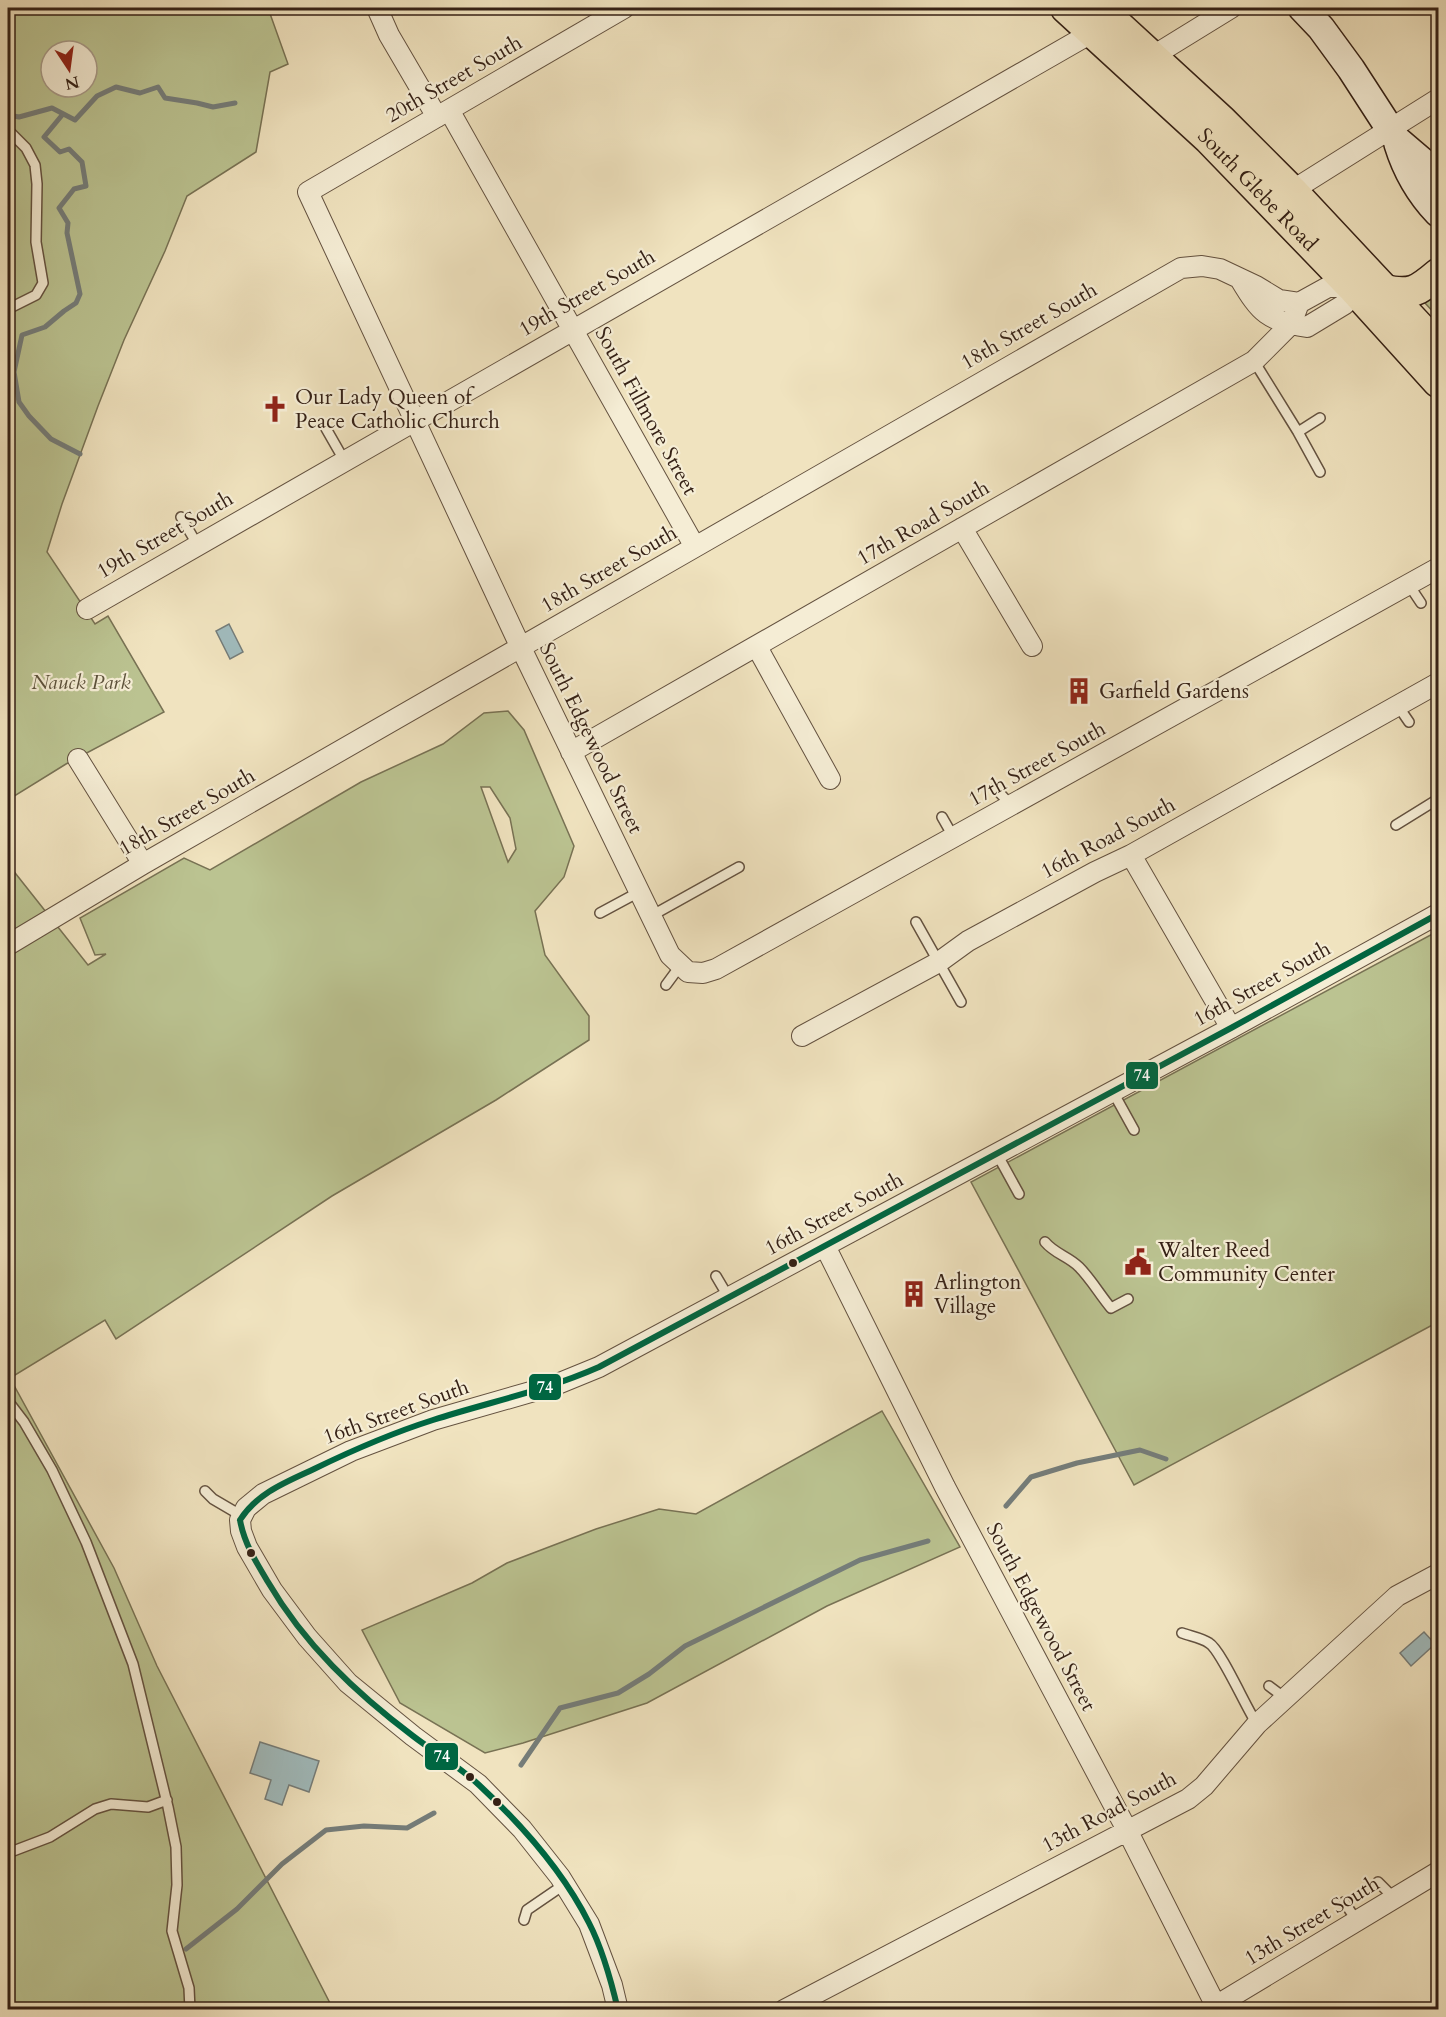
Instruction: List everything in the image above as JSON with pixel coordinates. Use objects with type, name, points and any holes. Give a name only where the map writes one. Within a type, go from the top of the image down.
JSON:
[{"type":"main road","name":"South Glebe Road","points":[[1066,8],[1100,19],[1369,284],[1438,347]]},
{"type":"main road","points":[[1369,284],[1399,293],[1412,293],[1422,288],[1438,274]]},
{"type":"main road","name":"South Glebe Road","points":[[1369,284],[1438,382]]},
{"type":"street","name":"South Fillmore Street","points":[[377,8],[389,35],[443,113],[573,329],[695,547]]},
{"type":"street","name":"20th Street South","points":[[308,192],[624,8]]},
{"type":"street","points":[[1146,65],[1231,8]]},
{"type":"street","points":[[1302,8],[1321,28],[1351,69],[1393,134],[1405,166],[1426,200],[1438,213]]},
{"type":"street","name":"19th Street South","points":[[87,609],[573,329],[1100,19]]},
{"type":"street","points":[[1282,197],[1393,134],[1438,99]]},
{"type":"street","points":[[1393,134],[1438,175]]},
{"type":"street","name":"South Edgewood Street","points":[[308,192],[571,752],[670,955],[684,969]]},
{"type":"street","name":"18th Street South","points":[[8,945],[143,864],[1156,280],[1181,268],[1202,266],[1220,269],[1279,300],[1299,303]]},
{"type":"street","points":[[1240,279],[1252,300],[1272,319],[1307,327],[1345,304],[1369,284]]},
{"type":"street","points":[[1299,303],[1328,287],[1369,284]]},
{"type":"street","name":"17th Road South","points":[[571,752],[1254,361],[1292,324],[1299,303]]},
{"type":"street","points":[[962,528],[1032,646]]},
{"type":"street","name":"17th Street South","points":[[684,969],[703,973],[716,969],[1438,568]]},
{"type":"street","points":[[756,647],[830,779]]},
{"type":"street","name":"16th Road South","points":[[802,1036],[939,962],[968,940],[1095,872],[1131,855],[1362,730],[1404,714],[1438,683]]},
{"type":"street","points":[[78,759],[143,864]]},
{"type":"street","points":[[1131,855],[1231,1028]]},
{"type":"street","name":"16th Street South","points":[[241,1518],[246,1508],[263,1494],[351,1451],[433,1420],[581,1376],[998,1154],[1438,914]]},
{"type":"street","name":"South Edgewood Street","points":[[825,1246],[945,1487],[1127,1830],[1214,2008]]},
{"type":"street","points":[[241,1518],[241,1531],[247,1547],[272,1590],[314,1645],[348,1683],[478,1784],[522,1828],[565,1884],[589,1924],[612,1985],[618,2010]]},
{"type":"street","name":"13th Road South","points":[[784,2010],[1188,1799],[1204,1786],[1257,1724],[1397,1596],[1438,1574]]},
{"type":"street","name":"13th Street South","points":[[1214,2008],[1438,1872]]},
{"type":"lane","points":[[8,130],[26,148],[35,165],[36,242],[43,283],[36,295],[8,309]]},
{"type":"lane","points":[[1254,361],[1320,472]]},
{"type":"lane","points":[[1298,432],[1320,418]]},
{"type":"lane","points":[[324,425],[344,460]]},
{"type":"lane","points":[[181,517],[197,544]]},
{"type":"lane","points":[[1409,585],[1421,603]]},
{"type":"lane","points":[[995,788],[1012,806]]},
{"type":"lane","points":[[1396,825],[1438,799]]},
{"type":"lane","points":[[942,817],[954,838]]},
{"type":"lane","points":[[651,916],[739,867]]},
{"type":"lane","points":[[600,913],[639,892]]},
{"type":"lane","points":[[916,922],[961,1002]]},
{"type":"lane","points":[[666,985],[684,969]]},
{"type":"lane","points":[[1113,1092],[1134,1130]]},
{"type":"lane","points":[[998,1154],[1018,1194]]},
{"type":"lane","points":[[1045,1242],[1053,1251],[1067,1257],[1080,1268],[1111,1308],[1128,1299]]},
{"type":"lane","points":[[716,1276],[729,1298]]},
{"type":"lane","points":[[8,1401],[24,1422],[52,1470],[86,1542],[133,1664],[167,1800],[176,1847],[177,1885],[172,1930],[185,1969],[190,2010]]},
{"type":"lane","points":[[205,1491],[241,1518]]},
{"type":"lane","points":[[1182,1633],[1210,1643],[1218,1653],[1247,1711],[1257,1724]]},
{"type":"lane","points":[[1269,1686],[1285,1698]]},
{"type":"lane","points":[[8,1853],[50,1838],[95,1809],[111,1804],[148,1807],[167,1800]]},
{"type":"lane","points":[[1378,1882],[1395,1899]]},
{"type":"lane","points":[[524,1920],[527,1910],[565,1884]]},
{"type":"lane","points":[[1344,1902],[1357,1921]]},
{"type":"green space","name":"Nauck Park","points":[[8,8],[268,8],[288,64],[270,72],[256,152],[187,196],[165,251],[124,340],[98,406],[47,552],[95,624],[108,616],[164,712],[66,764],[8,800]]},
{"type":"green space","points":[[1438,293],[1438,317],[1424,302]]},
{"type":"green space","points":[[508,711],[524,730],[574,846],[564,877],[535,911],[545,955],[589,1016],[589,1040],[496,1100],[332,1196],[116,1339],[105,1320],[10,1378],[114,1568],[157,1666],[333,2009],[8,2009],[8,864],[88,965],[106,954],[95,955],[80,918],[184,858],[210,870],[361,782],[443,744],[484,713]],"holes":[[[481,787],[490,787],[510,818],[516,849],[508,862]]]},
{"type":"green space","points":[[1438,931],[1438,1322],[1134,1485],[971,1182]]},
{"type":"green space","points":[[882,1411],[960,1547],[827,1606],[647,1703],[485,1753],[400,1703],[362,1630],[472,1583],[507,1563],[596,1529],[659,1509],[696,1514]]},
{"type":"water","points":[[229,624],[243,652],[230,659],[216,631]]},
{"type":"water","points":[[1424,1632],[1435,1644],[1411,1666],[1400,1653]]},
{"type":"water","points":[[260,1742],[319,1761],[309,1792],[289,1785],[282,1805],[265,1799],[271,1780],[250,1773]]},
{"type":"waterway","points":[[8,115],[19,117],[52,108],[75,120],[97,96],[116,87],[140,93],[158,87],[165,98],[213,107],[235,103]]},
{"type":"waterway","points":[[63,114],[44,137],[60,152],[69,149],[82,162],[86,186],[74,189],[59,208],[68,223],[67,233],[80,294],[76,303],[45,327],[22,335],[14,372],[19,402],[29,416],[51,439],[80,454]]},
{"type":"waterway","points":[[1006,1506],[1031,1477],[1077,1463],[1140,1450],[1166,1459]]},
{"type":"waterway","points":[[521,1765],[560,1708],[618,1693],[649,1674],[685,1646],[860,1560],[928,1541]]},
{"type":"waterway","points":[[186,1949],[237,1909],[282,1864],[326,1830],[364,1826],[407,1828],[434,1813]]},
{"type":"transit line","name":"74","points":[[240,1520],[255,1502],[273,1489],[373,1442],[433,1420],[558,1383],[599,1367],[1231,1028],[1438,914]]},
{"type":"transit line","name":"74","points":[[240,1520],[247,1544],[259,1567],[282,1605],[315,1647],[371,1703],[479,1785],[511,1816],[554,1867],[579,1904],[594,1933],[606,1965],[618,2010]]},
{"type":"place","name":"Our Lady Queen of Peace Catholic Church","points":[[275,409]]},
{"type":"place","name":"Garfield Gardens","points":[[1079,691]]},
{"type":"place","name":"Walter Reed Community Center","points":[[1138,1262]]},
{"type":"place","name":"Arlington Village","points":[[914,1294]]}]
